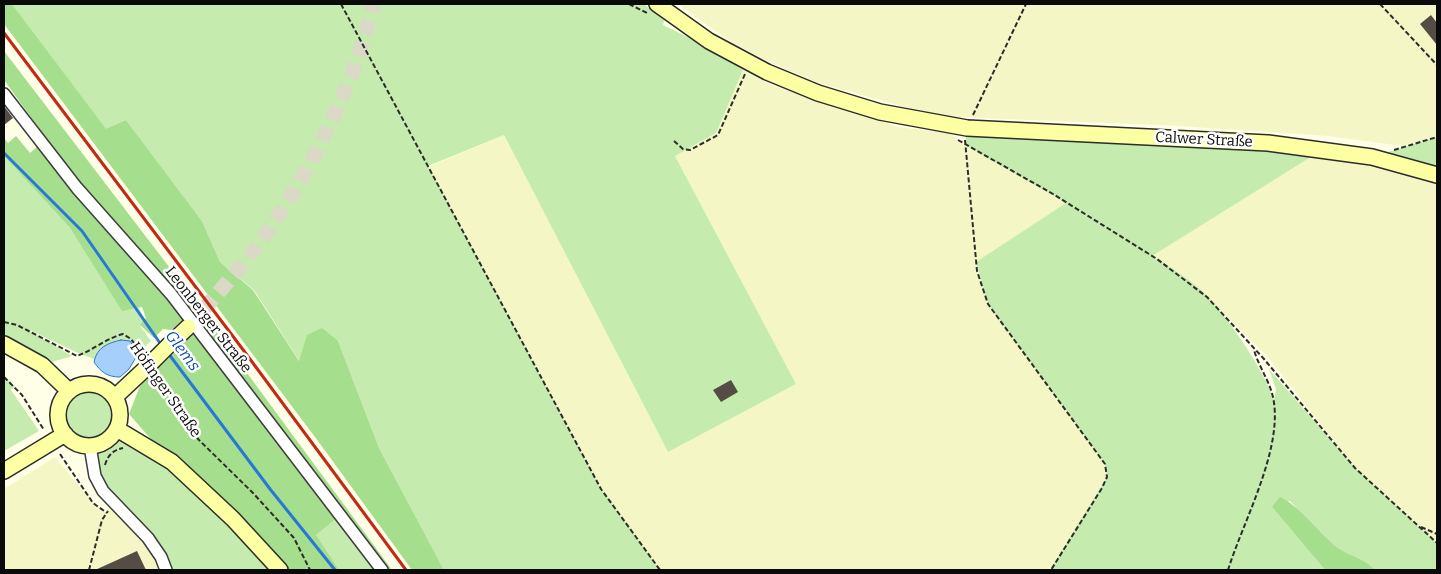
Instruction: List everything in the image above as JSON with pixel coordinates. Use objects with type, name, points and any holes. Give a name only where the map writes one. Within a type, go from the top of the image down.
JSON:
[{"type":"main road","name":"Calwer Straße","points":[[657,4],[709,41],[750,63],[818,93],[880,112],[967,128],[1268,143],[1372,157],[1437,174]]},
{"type":"main road","points":[[115,397],[188,327]]},
{"type":"main road","points":[[4,344],[42,366],[69,391]]},
{"type":"main road","points":[[78,385],[99,385],[115,397],[121,413],[117,429],[106,442],[90,446],[72,441],[65,434],[58,417],[59,407],[69,391],[78,385]]},
{"type":"main road","points":[[117,429],[172,462],[233,519],[280,570]]},
{"type":"main road","points":[[4,471],[65,434]]},
{"type":"street","name":"Leonberger Straße","points":[[4,94],[77,188],[170,294],[382,570]]},
{"type":"street","points":[[90,446],[95,476],[103,492],[148,538],[161,557],[166,570]]},
{"type":"path","points":[[341,4],[601,489],[660,570]]},
{"type":"path","points":[[967,128],[1026,4]]},
{"type":"path","points":[[1380,4],[1437,65]]},
{"type":"path","points":[[674,141],[683,149],[690,150],[718,135],[750,63]]},
{"type":"path","points":[[1372,157],[1437,137]]},
{"type":"path","points":[[1051,570],[1102,488],[1107,477],[1105,464],[988,304],[977,271],[965,145],[1053,194],[1158,259],[1207,296],[1254,348],[1355,468],[1437,543]]},
{"type":"path","name":"Höfinger Straße","points":[[4,322],[17,325],[77,356],[92,350],[112,337],[123,334],[131,339],[148,365],[172,395],[198,438],[253,492],[294,538],[310,570]]},
{"type":"path","points":[[1228,570],[1266,468],[1275,420],[1274,402],[1254,348]]},
{"type":"path","points":[[4,377],[22,395],[44,430]]},
{"type":"path","points":[[106,472],[105,465],[108,456],[115,449],[144,445]]},
{"type":"path","points":[[60,454],[93,503],[106,513],[102,520],[89,570]]},
{"type":"path","points":[[1419,526],[1437,534]]},
{"type":"green space","points":[[4,4],[12,4],[106,129],[126,120],[202,221],[220,262],[253,290],[299,361],[307,335],[322,328],[338,341],[379,448],[444,570],[412,570],[318,441],[4,24]]},
{"type":"green space","points":[[12,4],[644,4],[664,20],[663,25],[706,46],[743,70],[716,133],[675,156],[796,384],[668,452],[504,135],[428,166],[601,489],[660,570],[444,570],[379,448],[338,341],[300,362],[254,290],[220,262],[202,221],[126,120],[106,130]]},
{"type":"green space","points":[[678,4],[1437,4],[1437,136],[1403,146],[1328,136],[1162,125],[952,117],[901,106],[819,83],[763,59],[728,40]]},
{"type":"green space","points":[[4,51],[199,306],[171,330],[163,329],[154,338],[140,325],[146,318],[142,307],[122,311],[70,228],[4,156],[4,138],[8,143],[16,136],[30,153],[46,138],[4,80]]},
{"type":"green space","points":[[743,70],[774,86],[898,127],[949,133],[965,145],[1067,203],[976,262],[988,304],[1105,464],[1107,477],[1051,570],[660,570],[601,489],[428,167],[504,135],[668,452],[796,384],[675,156],[716,133]]},
{"type":"green space","points":[[967,128],[1322,150],[1152,256],[1195,285],[1208,297],[1236,332],[1255,361],[1274,400],[1276,389],[1269,369],[1355,468],[1437,544],[1437,570],[1375,570],[1363,560],[1331,543],[1290,501],[1272,507],[1325,570],[1050,570],[1107,477],[1105,464],[988,304],[976,262],[1066,203],[965,145]]},
{"type":"green space","points":[[1437,137],[1437,175],[1372,157]]},
{"type":"green space","points":[[1322,150],[1437,178],[1437,544],[1355,468],[1267,356],[1207,297],[1151,256]]},
{"type":"green space","points":[[4,156],[70,228],[122,310],[139,308],[146,323],[140,326],[151,341],[121,369],[78,353],[23,327],[72,356],[42,365],[4,344]]},
{"type":"green space","points":[[208,320],[392,570],[382,570],[339,516],[316,535],[339,570],[280,570],[170,461],[129,414],[140,386]]},
{"type":"green space","points":[[4,377],[15,386],[11,390],[39,431],[4,451]]},
{"type":"green space","points":[[88,389],[98,391],[106,396],[111,404],[113,414],[111,424],[106,432],[98,437],[88,439],[78,437],[70,432],[65,424],[63,414],[65,404],[70,396],[78,391]]},
{"type":"green space","points":[[117,429],[172,462],[280,570],[166,570],[139,520],[127,507],[114,500],[95,476],[90,446]]},
{"type":"green space","points":[[55,457],[93,503],[106,513],[114,500],[127,507],[139,520],[166,570],[4,570],[4,489]]},
{"type":"green space","points":[[1280,497],[1302,513],[1338,548],[1367,563],[1375,570],[1325,570],[1272,507]]},
{"type":"green space","points":[[339,516],[379,570],[339,570],[315,535]]},
{"type":"water","points":[[121,340],[130,341],[138,354],[129,369],[120,377],[111,376],[102,371],[94,362],[95,357],[104,346]]},
{"type":"building","points":[[1431,15],[1437,23],[1437,45],[1420,24]]},
{"type":"building","points":[[4,106],[13,118],[4,125]]},
{"type":"building","points":[[731,380],[738,392],[721,402],[713,390]]},
{"type":"building","points":[[137,551],[146,570],[95,570]]},
{"type":"waterway","name":"Glems","points":[[4,153],[82,231],[162,346]]},
{"type":"waterway","name":"Glems","points":[[168,353],[270,489],[335,570]]},
{"type":"tunnel","points":[[188,327],[255,249],[290,198],[305,172],[346,88],[357,59],[373,4]]},
{"type":"railway","points":[[4,33],[244,351],[406,570]]}]
